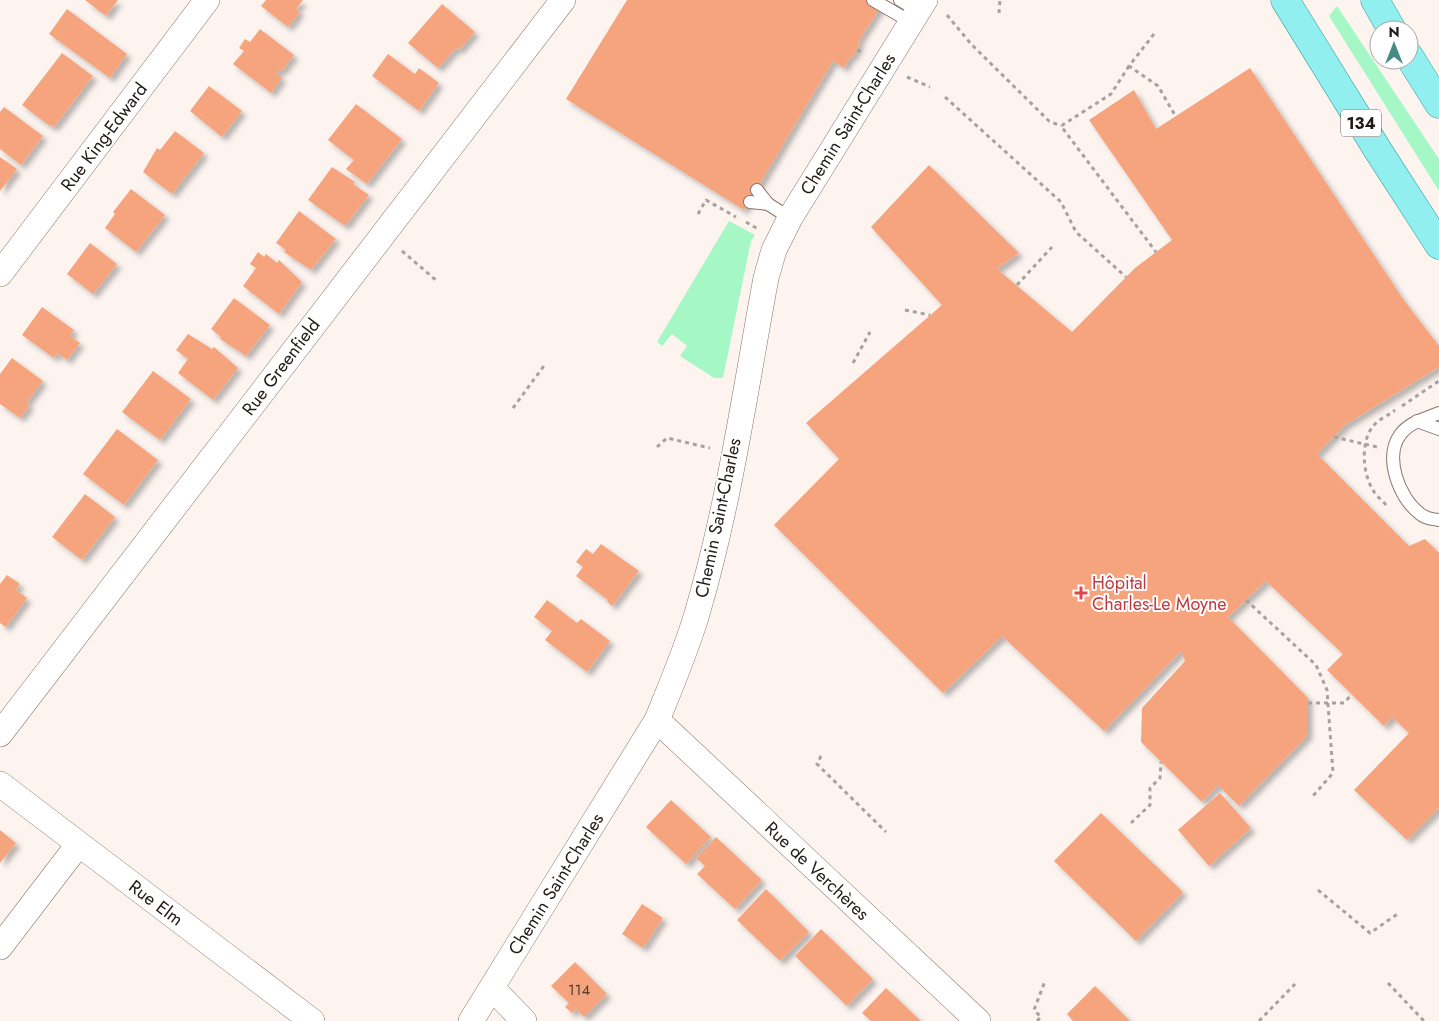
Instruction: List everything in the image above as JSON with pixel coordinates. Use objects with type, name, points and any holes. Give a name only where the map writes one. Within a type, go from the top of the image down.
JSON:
[{"type":"main road","name":"134","points":[[1285,0],[1439,245]]},
{"type":"main road","points":[[1375,0],[1386,20]]},
{"type":"main road","points":[[1418,70],[1439,104]]},
{"type":"street","name":"Rue King-Edward","points":[[0,274],[207,0]]},
{"type":"street","name":"Rue Greenfield","points":[[0,734],[563,0]]},
{"type":"street","name":"Chemin Saint-Charles","points":[[471,1021],[657,720],[679,669],[696,616],[727,492],[766,278],[774,250],[790,218],[913,8]]},
{"type":"street","name":"Rue de Verchères","points":[[657,720],[978,1021]]},
{"type":"street","name":"Rue Elm","points":[[0,784],[312,1021]]},
{"type":"street","points":[[0,948],[78,845]]},
{"type":"street","points":[[492,988],[524,1021]]},
{"type":"lane","points":[[873,0],[913,8]]},
{"type":"lane","points":[[757,190],[768,204],[790,218]]},
{"type":"lane","points":[[750,202],[768,204]]},
{"type":"lane","points":[[1439,413],[1417,421],[1403,431],[1397,439],[1394,449],[1395,470],[1402,491],[1416,512],[1425,517],[1439,520]]},
{"type":"lane","points":[[1417,421],[1439,429]]},
{"type":"path","points":[[999,13],[1000,0]]},
{"type":"path","points":[[947,15],[971,44],[1049,121],[1061,126],[1156,252]]},
{"type":"path","points":[[1061,126],[1110,94],[1128,66],[1154,34]]},
{"type":"path","points":[[857,50],[862,52]]},
{"type":"path","points":[[1128,66],[1158,86],[1176,117]]},
{"type":"path","points":[[904,76],[930,86]]},
{"type":"path","points":[[945,97],[1061,202],[1076,232],[1126,277]]},
{"type":"path","points":[[698,214],[706,200],[763,232]]},
{"type":"path","points":[[384,233],[412,262],[437,281]]},
{"type":"path","points":[[1017,285],[1052,247]]},
{"type":"path","points":[[905,310],[930,315]]},
{"type":"path","points":[[853,363],[870,332]]},
{"type":"path","points":[[513,408],[546,363]]},
{"type":"path","points":[[1334,437],[1365,446]]},
{"type":"path","points":[[657,447],[667,438],[715,449]]},
{"type":"path","points":[[1246,600],[1316,665],[1327,690],[1333,773],[1312,796]]},
{"type":"path","points":[[1308,703],[1344,703],[1352,694]]},
{"type":"path","points":[[821,756],[817,764],[886,832]]},
{"type":"path","points":[[1131,823],[1150,805],[1150,788],[1160,778],[1161,762]]},
{"type":"path","points":[[1318,890],[1370,933],[1399,913]]},
{"type":"path","points":[[1037,1021],[1040,1017],[1034,1010],[1045,981]]},
{"type":"path","points":[[1388,983],[1424,1021]]},
{"type":"path","points":[[1259,1021],[1295,984]]},
{"type":"green space","points":[[1337,6],[1369,54],[1369,70],[1380,70],[1439,159],[1439,191],[1329,16]]},
{"type":"green space","points":[[729,221],[755,235],[751,241],[723,378],[714,378],[680,356],[687,346],[672,334],[662,346],[657,342]]},
{"type":"building","points":[[85,0],[118,0],[106,16]]},
{"type":"building","points":[[266,0],[303,0],[296,9],[300,12],[288,27],[261,6]]},
{"type":"building","points":[[627,0],[885,0],[858,42],[860,43],[853,57],[851,56],[844,68],[833,61],[744,210],[566,99]]},
{"type":"building","points":[[442,4],[475,32],[459,50],[456,48],[438,68],[408,43]]},
{"type":"building","points":[[67,9],[127,54],[110,78],[49,34]]},
{"type":"building","points":[[260,29],[294,55],[282,71],[280,69],[277,74],[282,78],[271,93],[233,64],[244,51],[239,48],[245,39],[250,42]]},
{"type":"building","points":[[62,53],[93,76],[54,127],[22,105]]},
{"type":"building","points":[[388,54],[415,74],[419,68],[439,83],[419,111],[372,76]]},
{"type":"building","points":[[1250,68],[1403,299],[1439,346],[1439,367],[1345,425],[1317,454],[1409,546],[1425,539],[1439,553],[1439,808],[1407,840],[1354,790],[1409,733],[1392,717],[1384,726],[1327,670],[1343,654],[1266,581],[1228,617],[1308,698],[1308,735],[1239,806],[1218,785],[1202,802],[1141,742],[1142,708],[1185,661],[1181,651],[1104,731],[1002,636],[943,693],[774,525],[839,459],[806,423],[942,305],[871,227],[929,165],[1019,253],[997,269],[1072,332],[1135,268],[1172,240],[1089,120],[1134,90],[1156,129]]},
{"type":"building","points":[[209,86],[242,111],[222,137],[190,111]]},
{"type":"building","points":[[356,104],[402,139],[367,184],[346,169],[354,160],[328,140]]},
{"type":"building","points":[[4,107],[43,136],[21,165],[0,149],[0,112]]},
{"type":"building","points":[[175,131],[204,153],[172,194],[143,172],[157,148],[160,150]]},
{"type":"building","points":[[0,157],[17,169],[0,191]]},
{"type":"building","points":[[332,167],[355,182],[353,184],[369,195],[345,226],[308,200]]},
{"type":"building","points":[[131,189],[165,215],[136,252],[105,228],[115,214],[113,212]]},
{"type":"building","points":[[299,211],[336,239],[311,270],[284,252],[286,250],[276,243]]},
{"type":"building","points":[[90,243],[117,264],[93,294],[67,274]]},
{"type":"building","points":[[258,252],[264,257],[266,254],[277,263],[279,260],[302,282],[279,314],[243,286],[256,268],[250,264]]},
{"type":"building","points":[[234,298],[270,325],[246,356],[220,339],[221,337],[211,329]]},
{"type":"building","points":[[42,307],[74,330],[70,336],[80,343],[67,360],[57,353],[54,358],[22,335]]},
{"type":"building","points":[[188,334],[212,349],[214,347],[238,368],[213,400],[178,373],[188,359],[176,350]]},
{"type":"building","points":[[12,358],[43,381],[26,403],[30,405],[20,418],[0,404],[0,374]]},
{"type":"building","points":[[153,371],[191,399],[160,440],[122,412]]},
{"type":"building","points":[[117,429],[158,460],[124,505],[83,474]]},
{"type":"building","points":[[85,494],[115,517],[82,560],[52,537]]},
{"type":"building","points":[[601,544],[639,571],[612,606],[608,600],[576,576],[583,567],[576,562],[586,549],[593,554]]},
{"type":"building","points":[[7,575],[20,584],[16,590],[27,598],[6,627],[0,623],[0,584]]},
{"type":"building","points":[[547,600],[577,623],[581,619],[610,641],[587,672],[545,640],[552,631],[534,617]]},
{"type":"building","points":[[1220,793],[1251,828],[1209,866],[1178,830]]},
{"type":"building","points":[[671,800],[711,837],[686,864],[646,827]]},
{"type":"building","points":[[1101,813],[1183,892],[1136,941],[1054,861]]},
{"type":"building","points":[[0,830],[16,843],[0,863]]},
{"type":"building","points":[[716,837],[762,880],[735,909],[697,874],[705,866],[696,858]]},
{"type":"building","points":[[766,889],[809,932],[780,961],[737,920]]},
{"type":"building","points":[[642,904],[663,918],[643,948],[622,934]]},
{"type":"building","points":[[821,929],[873,979],[847,1006],[795,956]]},
{"type":"building","points":[[575,962],[607,994],[584,1017],[576,1009],[572,1013],[565,1007],[569,1003],[551,986]]},
{"type":"building","points":[[1095,986],[1130,1021],[1073,1021],[1067,1014]]},
{"type":"building","points":[[886,988],[921,1021],[871,1021],[862,1013]]},
{"type":"place","name":"Hôpital Charles-Le Moyne","points":[[1081,593]]}]
